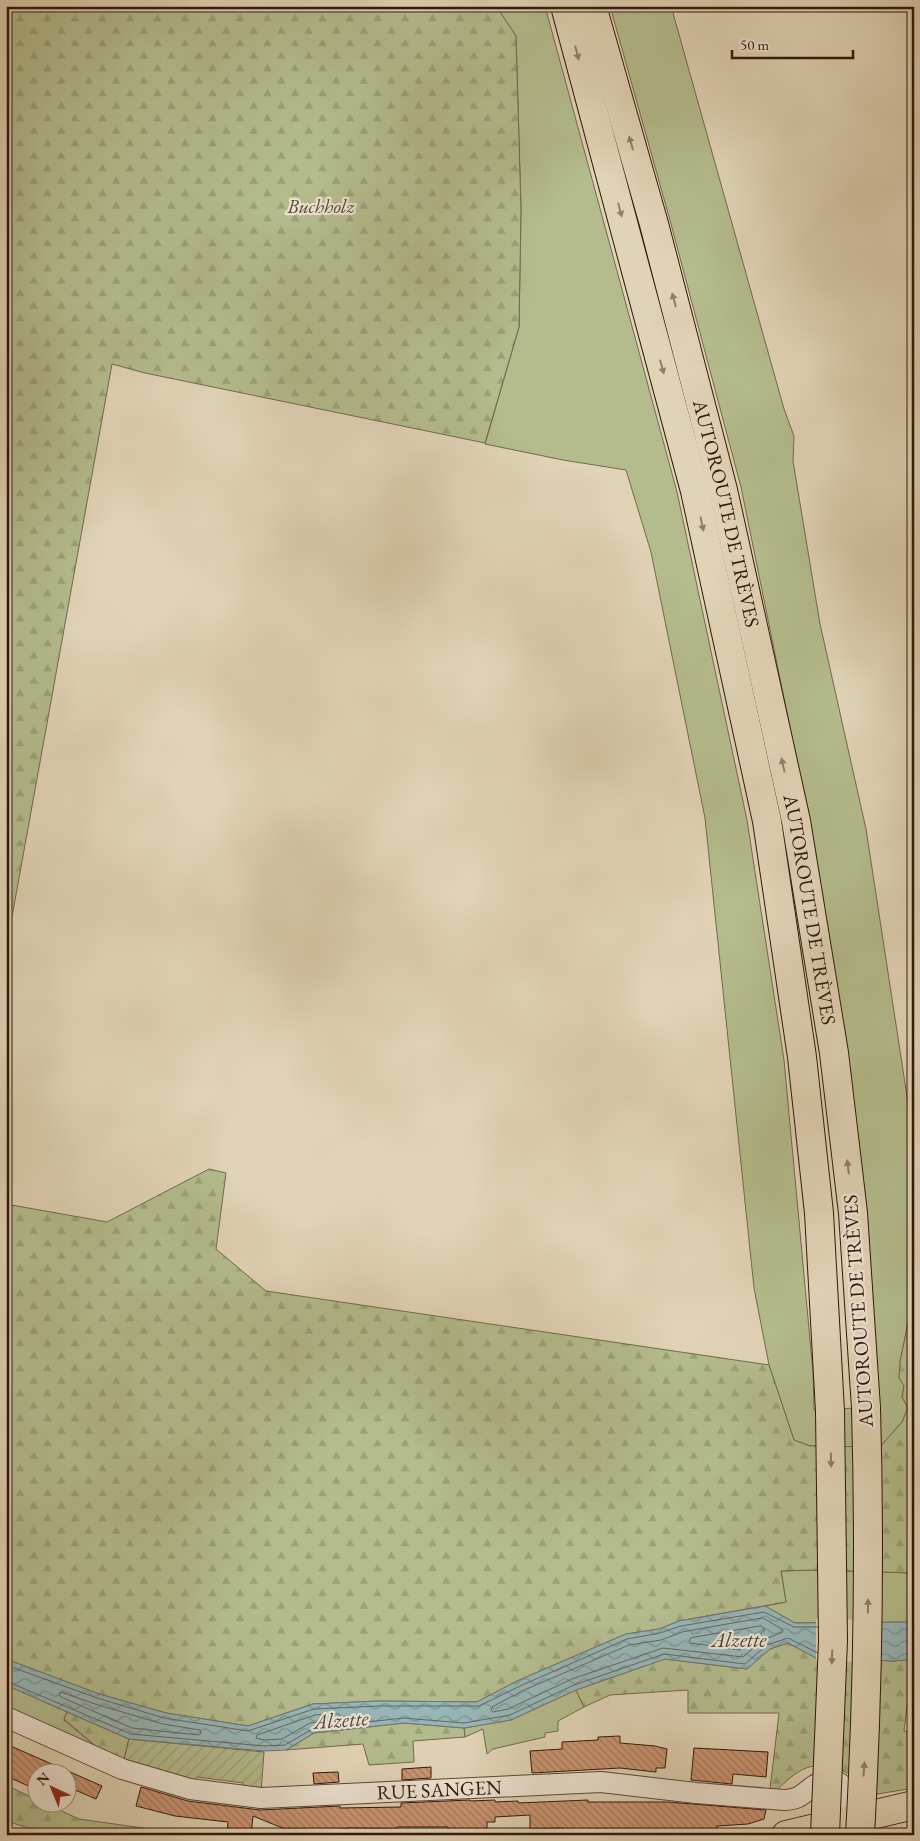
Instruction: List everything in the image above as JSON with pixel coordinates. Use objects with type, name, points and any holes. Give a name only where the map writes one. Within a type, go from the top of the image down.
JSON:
[{"type":"main road","name":"AUTOROUTE DE TRÈVES","points":[[565,6],[695,491],[767,821],[802,1057],[818,1203],[830,1411],[833,1641],[844,1830]]},
{"type":"main road","name":"AUTOROUTE DE TRÈVES","points":[[592,6],[654,224],[720,481],[796,821],[834,1053],[853,1213],[866,1408],[869,1522],[865,1741],[844,1830]]},
{"type":"main road","points":[[786,1835],[844,1830],[914,1806]]},
{"type":"street","name":"RUE SANGEN","points":[[6,1717],[122,1769],[190,1789],[244,1796],[271,1798],[601,1782],[696,1793],[784,1800],[796,1799],[817,1784],[833,1781],[843,1785],[847,1792],[844,1830]]},
{"type":"green space","name":"Buchholz","points":[[6,6],[496,6],[516,36],[521,210],[519,327],[485,443],[145,373],[112,364],[6,950]]},
{"type":"green space","points":[[496,6],[545,6],[677,492],[747,820],[784,1060],[813,1372],[814,1410],[878,1407],[867,1211],[848,1052],[809,821],[741,487],[671,224],[610,6],[671,6],[784,409],[794,436],[793,461],[820,624],[866,829],[914,1142],[914,1294],[900,1362],[904,1386],[902,1397],[908,1408],[902,1422],[880,1447],[810,1446],[794,1440],[769,1365],[754,1288],[705,818],[651,552],[626,470],[563,460],[485,444],[519,327],[521,210],[516,36]]},
{"type":"green space","points":[[209,1169],[226,1173],[216,1249],[266,1291],[769,1365],[794,1440],[810,1446],[880,1447],[902,1422],[908,1408],[902,1397],[904,1386],[899,1378],[900,1362],[914,1294],[914,1573],[781,1571],[786,1602],[679,1621],[659,1629],[626,1634],[517,1681],[477,1702],[378,1701],[313,1704],[248,1726],[166,1713],[99,1694],[6,1659],[6,1204],[107,1222]]},
{"type":"green space","points":[[781,1571],[914,1573],[914,1622],[795,1623],[765,1606],[786,1602]]},
{"type":"green space","points":[[788,1643],[816,1658],[894,1661],[914,1659],[914,1691],[907,1706],[904,1731],[914,1732],[914,1788],[859,1797],[850,1774],[828,1766],[819,1765],[802,1770],[777,1790],[770,1789],[779,1713],[688,1713],[688,1690],[610,1695],[584,1707],[576,1690],[665,1659],[747,1669],[770,1649]]},
{"type":"green space","points":[[6,1685],[67,1712],[64,1720],[112,1760],[6,1710]]},
{"type":"green space","points":[[576,1690],[584,1707],[558,1721],[558,1731],[545,1733],[545,1737],[493,1749],[487,1754],[483,1729],[465,1737],[464,1728],[511,1720]]},
{"type":"green space","points":[[67,1712],[129,1739],[123,1764],[112,1760],[64,1719]]},
{"type":"green space","points":[[404,1723],[464,1728],[465,1737],[413,1741],[414,1762],[369,1765],[363,1744],[286,1750],[314,1733]]},
{"type":"green space","points":[[129,1739],[264,1752],[261,1792],[242,1790],[243,1783],[197,1777],[193,1784],[123,1764]]},
{"type":"green space","points":[[6,1785],[28,1796],[28,1814],[68,1814],[79,1819],[143,1828],[142,1835],[52,1835],[6,1821]]},
{"type":"water","name":"Alzette","points":[[765,1606],[795,1623],[914,1622],[914,1659],[894,1661],[816,1658],[788,1643],[770,1649],[747,1669],[665,1659],[576,1690],[511,1720],[464,1728],[404,1723],[314,1733],[286,1750],[264,1751],[129,1739],[6,1685],[6,1659],[99,1694],[166,1713],[248,1726],[313,1704],[378,1701],[477,1702],[517,1681],[626,1634],[659,1629],[679,1621]]},
{"type":"pier","points":[[816,1619],[882,1620],[880,1663],[816,1660]]},
{"type":"building","points":[[620,1736],[620,1743],[667,1749],[665,1768],[656,1768],[656,1772],[620,1768],[532,1773],[530,1751],[562,1749],[562,1742],[598,1740],[598,1737]]},
{"type":"building","points":[[6,1744],[52,1764],[28,1764],[28,1786],[6,1776]]},
{"type":"building","points":[[694,1748],[768,1752],[766,1777],[733,1774],[732,1784],[691,1780]]},
{"type":"building","points":[[431,1767],[431,1778],[402,1780],[402,1769]]},
{"type":"building","points":[[338,1772],[339,1782],[314,1784],[313,1773]]},
{"type":"building","points":[[78,1776],[102,1786],[96,1799],[78,1791]]},
{"type":"building","points":[[141,1787],[188,1801],[260,1810],[340,1806],[340,1808],[401,1807],[401,1803],[470,1800],[518,1801],[518,1803],[588,1800],[588,1802],[668,1802],[766,1810],[764,1819],[748,1824],[717,1826],[717,1830],[697,1834],[696,1830],[588,1829],[588,1834],[563,1834],[563,1828],[530,1829],[530,1815],[495,1817],[495,1822],[487,1822],[487,1834],[474,1834],[474,1831],[448,1831],[448,1827],[351,1828],[306,1832],[306,1829],[285,1829],[253,1816],[251,1835],[248,1835],[227,1833],[228,1822],[175,1816],[136,1806]]}]
